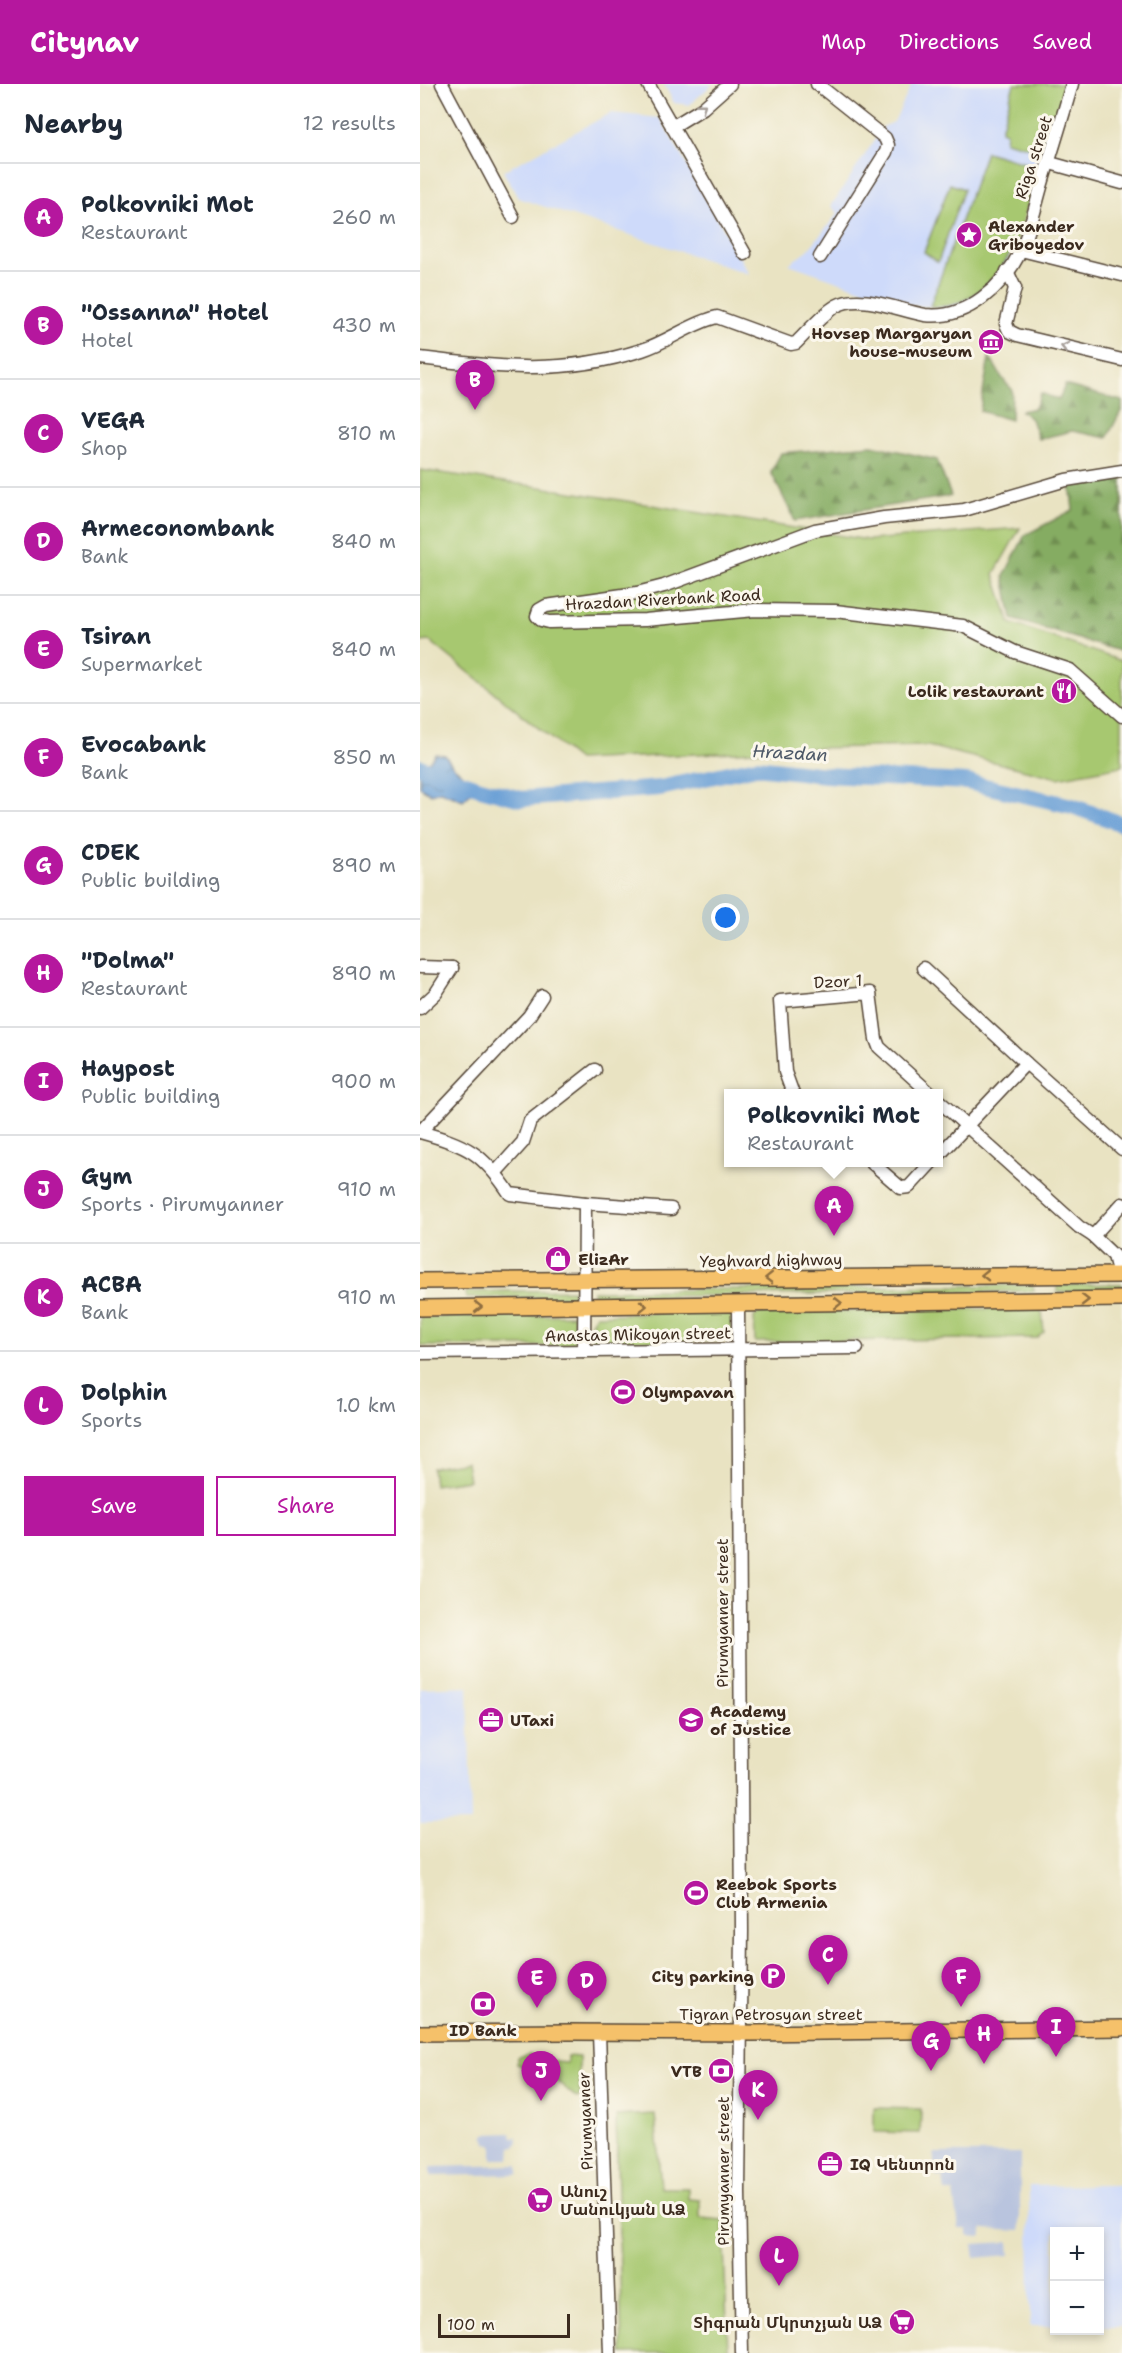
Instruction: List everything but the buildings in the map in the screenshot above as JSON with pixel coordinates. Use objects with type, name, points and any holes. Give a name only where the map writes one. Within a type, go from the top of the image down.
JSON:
[{"type":"main road","points":[[1049,1300],[1051,1275]]},
{"type":"main road","name":"Yeghvard highway","points":[[420,1281],[1120,1275]]},
{"type":"main road","points":[[420,1308],[1122,1299]]},
{"type":"main road","name":"Tigran Petrosyan street","points":[[739,2036],[1122,2028]]},
{"type":"main road","name":"Tigran Petrosyan street","points":[[420,2033],[739,2036],[1122,2034]]},
{"type":"main road","name":"Tigran Petrosyan street","points":[[420,2040],[599,2035]]},
{"type":"street","points":[[442,84],[513,217]]},
{"type":"street","points":[[648,84],[745,254]]},
{"type":"street","points":[[672,127],[703,108],[730,84]]},
{"type":"street","points":[[817,84],[885,138],[888,145],[886,152],[820,257]]},
{"type":"street","name":"Riga street","points":[[420,358],[489,367],[533,369],[572,367],[642,350],[717,317],[790,345],[796,343],[836,306],[849,302],[888,305],[928,315],[961,312],[984,297],[1007,271],[1021,250],[1050,163],[1072,84]]},
{"type":"street","points":[[1050,163],[1122,183]]},
{"type":"street","points":[[1021,250],[1122,275]]},
{"type":"street","points":[[1007,271],[1015,288],[1006,324],[1009,331],[1017,335],[1122,360]]},
{"type":"street","name":"Hrazdan Riverbank Road","points":[[1122,471],[1066,480],[964,510],[884,518],[815,530],[664,586],[637,593],[546,606],[539,610],[537,616],[541,621],[549,622],[645,620],[755,610],[834,611],[963,626],[1015,652],[1070,670],[1122,716]]},
{"type":"street","points":[[420,967],[452,968],[436,993],[420,1008]]},
{"type":"street","points":[[923,969],[1122,1149]]},
{"type":"street","name":"Dzor 1","points":[[791,1089],[785,1072],[780,1001],[870,993],[879,1047],[925,1089]]},
{"type":"street","points":[[542,996],[529,1016],[420,1132],[455,1141],[480,1157],[496,1172],[510,1194],[585,1203],[670,1209]]},
{"type":"street","points":[[943,1151],[1026,1063]]},
{"type":"street","points":[[496,1172],[523,1142],[530,1121],[595,1070]]},
{"type":"street","points":[[943,1105],[1114,1256],[1120,1275]]},
{"type":"street","points":[[877,1167],[901,1188],[909,1187],[927,1167]]},
{"type":"street","points":[[584,1351],[585,1203]]},
{"type":"street","points":[[1093,1236],[1122,1204]]},
{"type":"street","name":"Pirumyanner street","points":[[738,1305],[742,1931],[738,2192],[742,2353]]},
{"type":"street","name":"Anastas Mikoyan street","points":[[420,1353],[857,1348]]},
{"type":"street","name":"Pirumyanner","points":[[599,2035],[610,2353]]},
{"type":"shaded area","points":[[664,84],[713,84],[689,105],[674,103]]},
{"type":"shaded area","points":[[912,84],[1067,84],[1045,157],[1033,182],[1017,239],[1006,266],[981,293],[963,306],[945,309],[904,304],[789,264],[808,250],[838,213],[831,206],[884,126],[894,122]]},
{"type":"shaded area","points":[[611,113],[660,118],[749,274],[518,198],[503,171]]},
{"type":"shaded area","points":[[468,1686],[471,1822],[420,1823],[420,1688]]},
{"type":"shaded area","points":[[511,2133],[512,2137],[517,2137],[518,2142],[516,2146],[511,2147],[510,2159],[493,2159],[493,2147],[486,2143],[484,2136]]},
{"type":"shaded area","points":[[934,2153],[1020,2153],[1020,2231],[984,2229],[981,2237],[968,2236],[968,2229],[959,2229],[954,2192],[945,2192],[943,2177],[936,2177]]},
{"type":"shaded area","points":[[519,2165],[519,2174],[431,2176],[431,2167]]},
{"type":"shaded area","points":[[1122,2185],[1122,2326],[1104,2326],[1104,2227],[1050,2227],[1050,2326],[1030,2326],[1029,2186]]},
{"type":"shaded area","points":[[1009,2242],[1010,2255],[974,2258],[973,2244]]},
{"type":"green space","points":[[1014,84],[1065,84],[1047,152],[1005,141],[1006,132],[1001,130]]},
{"type":"green space","points":[[986,152],[1038,167],[1017,238],[1000,269],[973,295],[952,305],[930,306]]},
{"type":"green space","points":[[950,184],[964,189],[938,262],[924,252]]},
{"type":"green space","points":[[989,357],[1012,389],[1011,420],[980,411]]},
{"type":"green space","points":[[1065,385],[1122,401],[1122,409],[1107,438],[1072,431],[1038,439],[1031,419],[1021,411],[1035,408],[1041,393],[1059,400]]},
{"type":"green space","points":[[872,445],[937,460],[951,496],[795,521],[771,472],[781,453]]},
{"type":"green space","points":[[420,470],[868,540],[1020,528],[994,574],[1010,623],[1122,661],[1122,766],[1058,778],[928,746],[814,748],[578,760],[430,641],[420,642]]},
{"type":"green space","points":[[1122,474],[1122,652],[1012,619],[1004,576],[1025,535],[1073,510],[1070,483]]},
{"type":"green space","points":[[1122,1284],[1122,1291],[1057,1292],[1057,1285]]},
{"type":"green space","points":[[1033,1285],[1034,1291],[594,1297],[593,1291]]},
{"type":"green space","points":[[573,1290],[573,1297],[466,1298],[466,1292]]},
{"type":"green space","points":[[1038,1308],[1042,1312],[1044,1332],[1037,1338],[755,1342],[754,1317],[759,1313]]},
{"type":"green space","points":[[725,1310],[731,1314],[732,1340],[596,1344],[591,1340],[591,1323],[596,1315]]},
{"type":"green space","points":[[574,1315],[574,1346],[420,1346],[420,1317]]},
{"type":"green space","points":[[466,1462],[469,1480],[434,1485],[432,1468]]},
{"type":"green space","points":[[530,2054],[538,2061],[567,2063],[567,2056],[579,2057],[580,2096],[577,2098],[552,2077],[517,2064],[517,2057]]},
{"type":"green space","points":[[874,2108],[921,2109],[920,2133],[874,2132]]},
{"type":"green space","points":[[655,2114],[661,2188],[688,2188],[688,2199],[700,2200],[700,2218],[723,2220],[728,2353],[622,2353],[616,2116]]},
{"type":"water","points":[[435,754],[445,755],[452,765],[477,787],[463,800],[440,791],[431,794],[420,787],[420,761],[429,762]]},
{"type":"waterway","name":"Hrazdan","points":[[420,767],[477,787],[521,799],[660,788],[756,767],[826,775],[967,782],[1072,806],[1122,824]]},
{"type":"place","name":"Alexander Griboyedov","points":[[969,235]]},
{"type":"place","name":"Hovsep Margaryan house-museum","points":[[991,342]]},
{"type":"place","name":"\"Ossanna\" Hotel","points":[[475,410]]},
{"type":"place","name":"Lolik restaurant","points":[[1064,691]]},
{"type":"place","name":"Polkovniki Mot","points":[[834,1236]]},
{"type":"place","name":"ElizAr","points":[[558,1259]]},
{"type":"place","name":"Olympavan","points":[[623,1392]]},
{"type":"place","name":"UTaxi","points":[[491,1720]]},
{"type":"place","name":"Academy of Justice","points":[[691,1720]]},
{"type":"place","name":"Reebok Sports Club Armenia","points":[[696,1893]]},
{"type":"place","name":"City parking","points":[[773,1976]]},
{"type":"place","name":"VEGA","points":[[828,1985]]},
{"type":"place","name":"ID Bank","points":[[483,2004]]},
{"type":"place","name":"Evocabank","points":[[961,2007]]},
{"type":"place","name":"Tsiran","points":[[537,2008]]},
{"type":"place","name":"Armeconombank","points":[[587,2011]]},
{"type":"place","name":"Haypost","points":[[1056,2057]]},
{"type":"place","name":"\"Dolma\"","points":[[984,2064]]},
{"type":"place","name":"VTB","points":[[721,2071]]},
{"type":"place","name":"CDEK","points":[[931,2071]]},
{"type":"place","name":"Gym","points":[[541,2101]]},
{"type":"place","name":"ACBA","points":[[758,2120]]},
{"type":"place","name":"IQ Կենտրոն","points":[[830,2164]]},
{"type":"place","name":"Անուշ Մանուկյան ԱՁ","points":[[540,2200]]},
{"type":"place","name":"Dolphin","points":[[779,2286]]},
{"type":"place","name":"Տիգրան Մկրտչյան ԱՁ","points":[[902,2322]]}]
